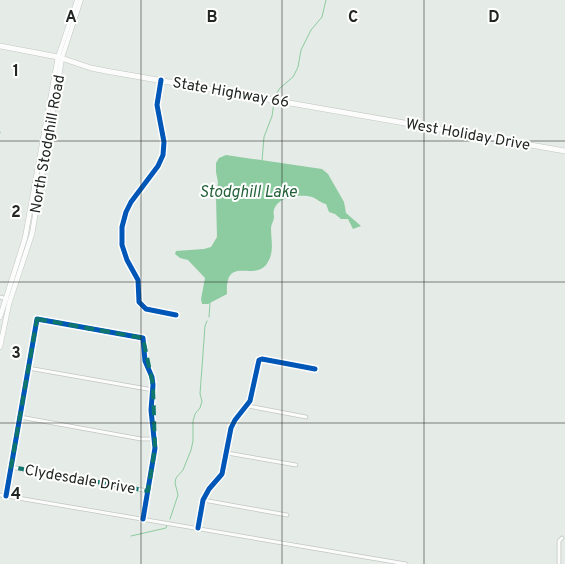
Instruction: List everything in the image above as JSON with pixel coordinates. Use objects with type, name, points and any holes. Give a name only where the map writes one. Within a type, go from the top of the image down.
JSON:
[{"type":"main road","name":"State Highway 66","points":[[0,46],[60,58],[91,68],[372,117]]},
{"type":"main road","name":"North Stodghill Road","points":[[0,317],[25,238],[60,58]]},
{"type":"main road","name":"West Holiday Drive","points":[[372,117],[565,151]]},
{"type":"main road","name":"North Stodghill Road","points":[[0,347],[5,300]]},
{"type":"street","name":"North Stodghill Road","points":[[60,58],[77,0]]},
{"type":"street","name":"North Stodghill Road","points":[[60,58],[81,0]]},
{"type":"street","points":[[161,80],[157,105],[164,142],[163,155],[158,166],[130,202],[122,228],[123,251],[138,280],[139,302],[146,309],[176,315]]},
{"type":"street","points":[[6,496],[37,319],[143,338],[145,361],[152,377],[154,390],[151,410],[155,439],[154,456],[143,519]]},
{"type":"street","points":[[198,528],[203,500],[209,489],[222,474],[234,420],[248,406],[253,395],[259,360],[315,369]]},
{"type":"street","points":[[28,368],[154,390]]},
{"type":"street","points":[[248,406],[306,418]]},
{"type":"street","points":[[20,417],[141,439],[155,439]]},
{"type":"street","points":[[226,453],[296,466]]},
{"type":"street","name":"Clydesdale Drive","points":[[11,467],[148,491]]},
{"type":"street","points":[[0,494],[406,564]]},
{"type":"street","points":[[203,500],[287,515]]},
{"type":"street","points":[[559,564],[559,541],[562,538]]},
{"type":"highlighted area","points":[[37,319],[143,338],[153,385],[155,448],[148,491],[11,467]]},
{"type":"water","name":"Stodghill Lake","points":[[226,155],[322,169],[328,174],[344,202],[346,213],[361,226],[353,229],[348,219],[341,219],[329,212],[326,204],[312,197],[296,196],[285,199],[276,205],[274,211],[271,228],[272,251],[266,265],[254,271],[240,271],[230,275],[227,294],[208,304],[202,304],[201,299],[205,278],[188,260],[180,258],[175,254],[176,251],[211,247],[217,237],[216,198],[218,182],[216,163],[219,158]]},
{"type":"waterway","points":[[275,96],[280,88],[293,77],[298,67],[301,50],[311,30],[322,17],[326,0]]},
{"type":"waterway","points":[[262,161],[264,137],[272,116],[274,103]]},
{"type":"waterway","points":[[209,317],[210,303]]},
{"type":"waterway","points":[[170,519],[178,495],[175,483],[176,478],[183,470],[191,450],[193,421],[202,401],[200,394],[205,326],[207,321]]},
{"type":"waterway","points":[[131,536],[166,528],[167,525]]},
{"type":"cycle path","points":[[161,80],[157,105],[164,142],[163,155],[158,166],[131,202],[126,212],[122,227],[122,245],[127,260],[138,280],[139,302],[146,309],[176,315]]},
{"type":"cycle path","points":[[6,496],[37,319],[143,338],[145,361],[152,377],[153,385],[151,410],[155,448],[143,519]]},
{"type":"cycle path","points":[[198,528],[203,500],[209,489],[222,474],[231,428],[250,401],[259,360],[315,369]]}]
